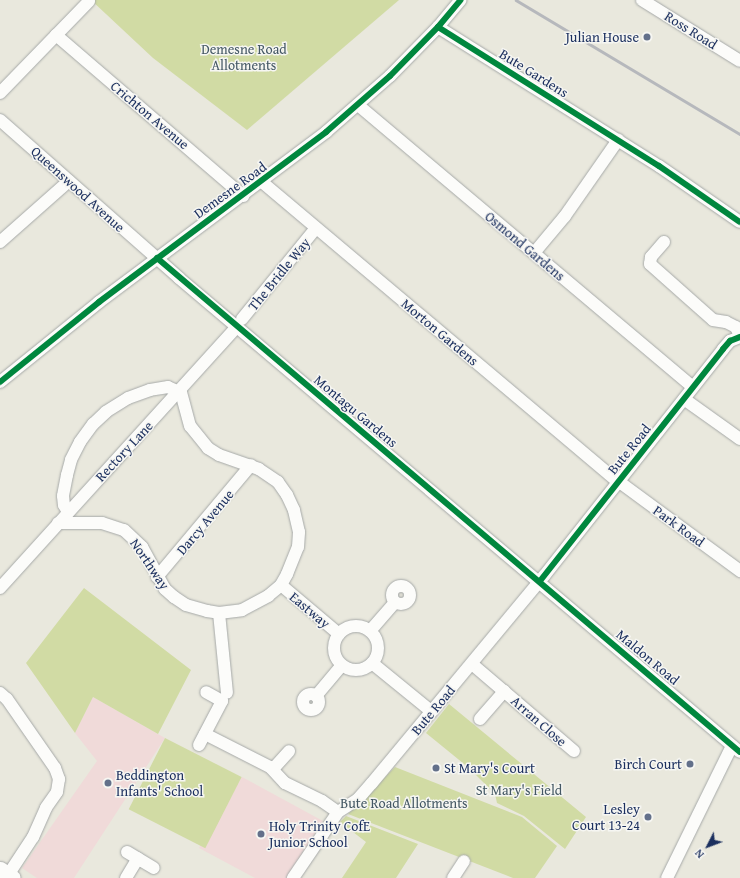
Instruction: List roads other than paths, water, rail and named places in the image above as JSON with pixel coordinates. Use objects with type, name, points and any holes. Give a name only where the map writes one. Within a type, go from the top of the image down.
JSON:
[{"type":"street","name":"Demesne Road","points":[[0,382],[99,302],[262,182],[358,105],[395,71],[438,27],[461,0]]},
{"type":"street","name":"Ross Road","points":[[642,0],[740,60]]},
{"type":"street","points":[[0,93],[89,1]]},
{"type":"street","name":"Bute Gardens","points":[[438,27],[682,181],[740,222]]},
{"type":"street","name":"Crichton Avenue","points":[[56,36],[243,196]]},
{"type":"street","name":"Osmond Gardens","points":[[358,105],[692,386]]},
{"type":"street","name":"Queenswood Avenue","points":[[0,120],[157,258]]},
{"type":"street","points":[[534,253],[570,210],[618,140]]},
{"type":"street","points":[[0,242],[68,181]]},
{"type":"street","name":"Morton Gardens","points":[[262,182],[618,482]]},
{"type":"street","name":"The Bridle Way","points":[[239,323],[316,228]]},
{"type":"street","points":[[664,242],[651,257],[650,264],[713,320],[726,322],[736,327],[740,336]]},
{"type":"street","name":"Montagu Gardens","points":[[157,258],[239,323],[507,556],[540,581]]},
{"type":"street","name":"Rectory Lane","points":[[0,588],[239,323]]},
{"type":"street","name":"Bute Road","points":[[294,878],[338,812],[363,794],[540,581],[684,399],[692,386],[727,344],[740,336]]},
{"type":"street","points":[[68,512],[64,505],[63,496],[71,460],[80,442],[93,424],[116,405],[140,393],[168,387],[181,393],[190,426],[208,448],[218,455],[251,465],[267,473],[278,482],[291,503],[298,522],[299,532],[297,553],[280,585]]},
{"type":"street","points":[[684,399],[740,439]]},
{"type":"street","name":"Darcy Avenue","points":[[157,577],[251,465]]},
{"type":"street","name":"Park Road","points":[[618,482],[740,571]]},
{"type":"street","name":"Northway","points":[[58,524],[102,523],[124,530],[142,547],[157,577],[166,589],[186,605],[202,610],[219,613],[242,610],[254,605],[268,596],[280,585]]},
{"type":"street","name":"Maldon Road","points":[[540,581],[736,749]]},
{"type":"street","name":"Eastway","points":[[280,585],[339,634]]},
{"type":"street","points":[[316,696],[342,665],[346,668],[358,670],[372,663],[378,646],[370,631],[395,602]]},
{"type":"street","points":[[219,613],[227,692]]},
{"type":"street","name":"Eastway","points":[[342,665],[334,650],[339,634],[344,630],[357,626],[370,631]]},
{"type":"street","points":[[372,663],[432,712]]},
{"type":"street","name":"Arran Close","points":[[472,664],[574,751]]},
{"type":"street","name":"Arran Close","points":[[480,719],[504,691]]},
{"type":"street","points":[[0,692],[7,699],[54,768],[59,779],[57,792],[46,808],[33,837],[7,874]]},
{"type":"street","points":[[199,745],[222,701],[206,692]]},
{"type":"street","points":[[205,734],[273,769],[285,784],[322,801],[338,812]]},
{"type":"street","points":[[667,878],[736,749]]},
{"type":"street","points":[[273,769],[289,751]]},
{"type":"street","points":[[126,878],[133,855],[154,868]]},
{"type":"street","points":[[453,878],[464,861]]},
{"type":"railway","points":[[516,0],[740,134]]},
{"type":"place","name":"Julian House","points":[[647,37]]},
{"type":"place","name":"Birch Court","points":[[690,764]]},
{"type":"place","name":"St Mary's Court","points":[[436,768]]},
{"type":"place","name":"Beddington Infants' School","points":[[108,783]]},
{"type":"place","name":"Lesley Court 13-24","points":[[648,817]]},
{"type":"place","name":"Holy Trinity CofE Junior School","points":[[261,834]]},
{"type":"park label","name":"Demesne Road Allotments","points":[[244,58]]},
{"type":"park label","name":"St Mary's Field","points":[[519,790]]},
{"type":"park label","name":"Bute Road Allotments","points":[[404,803]]}]
